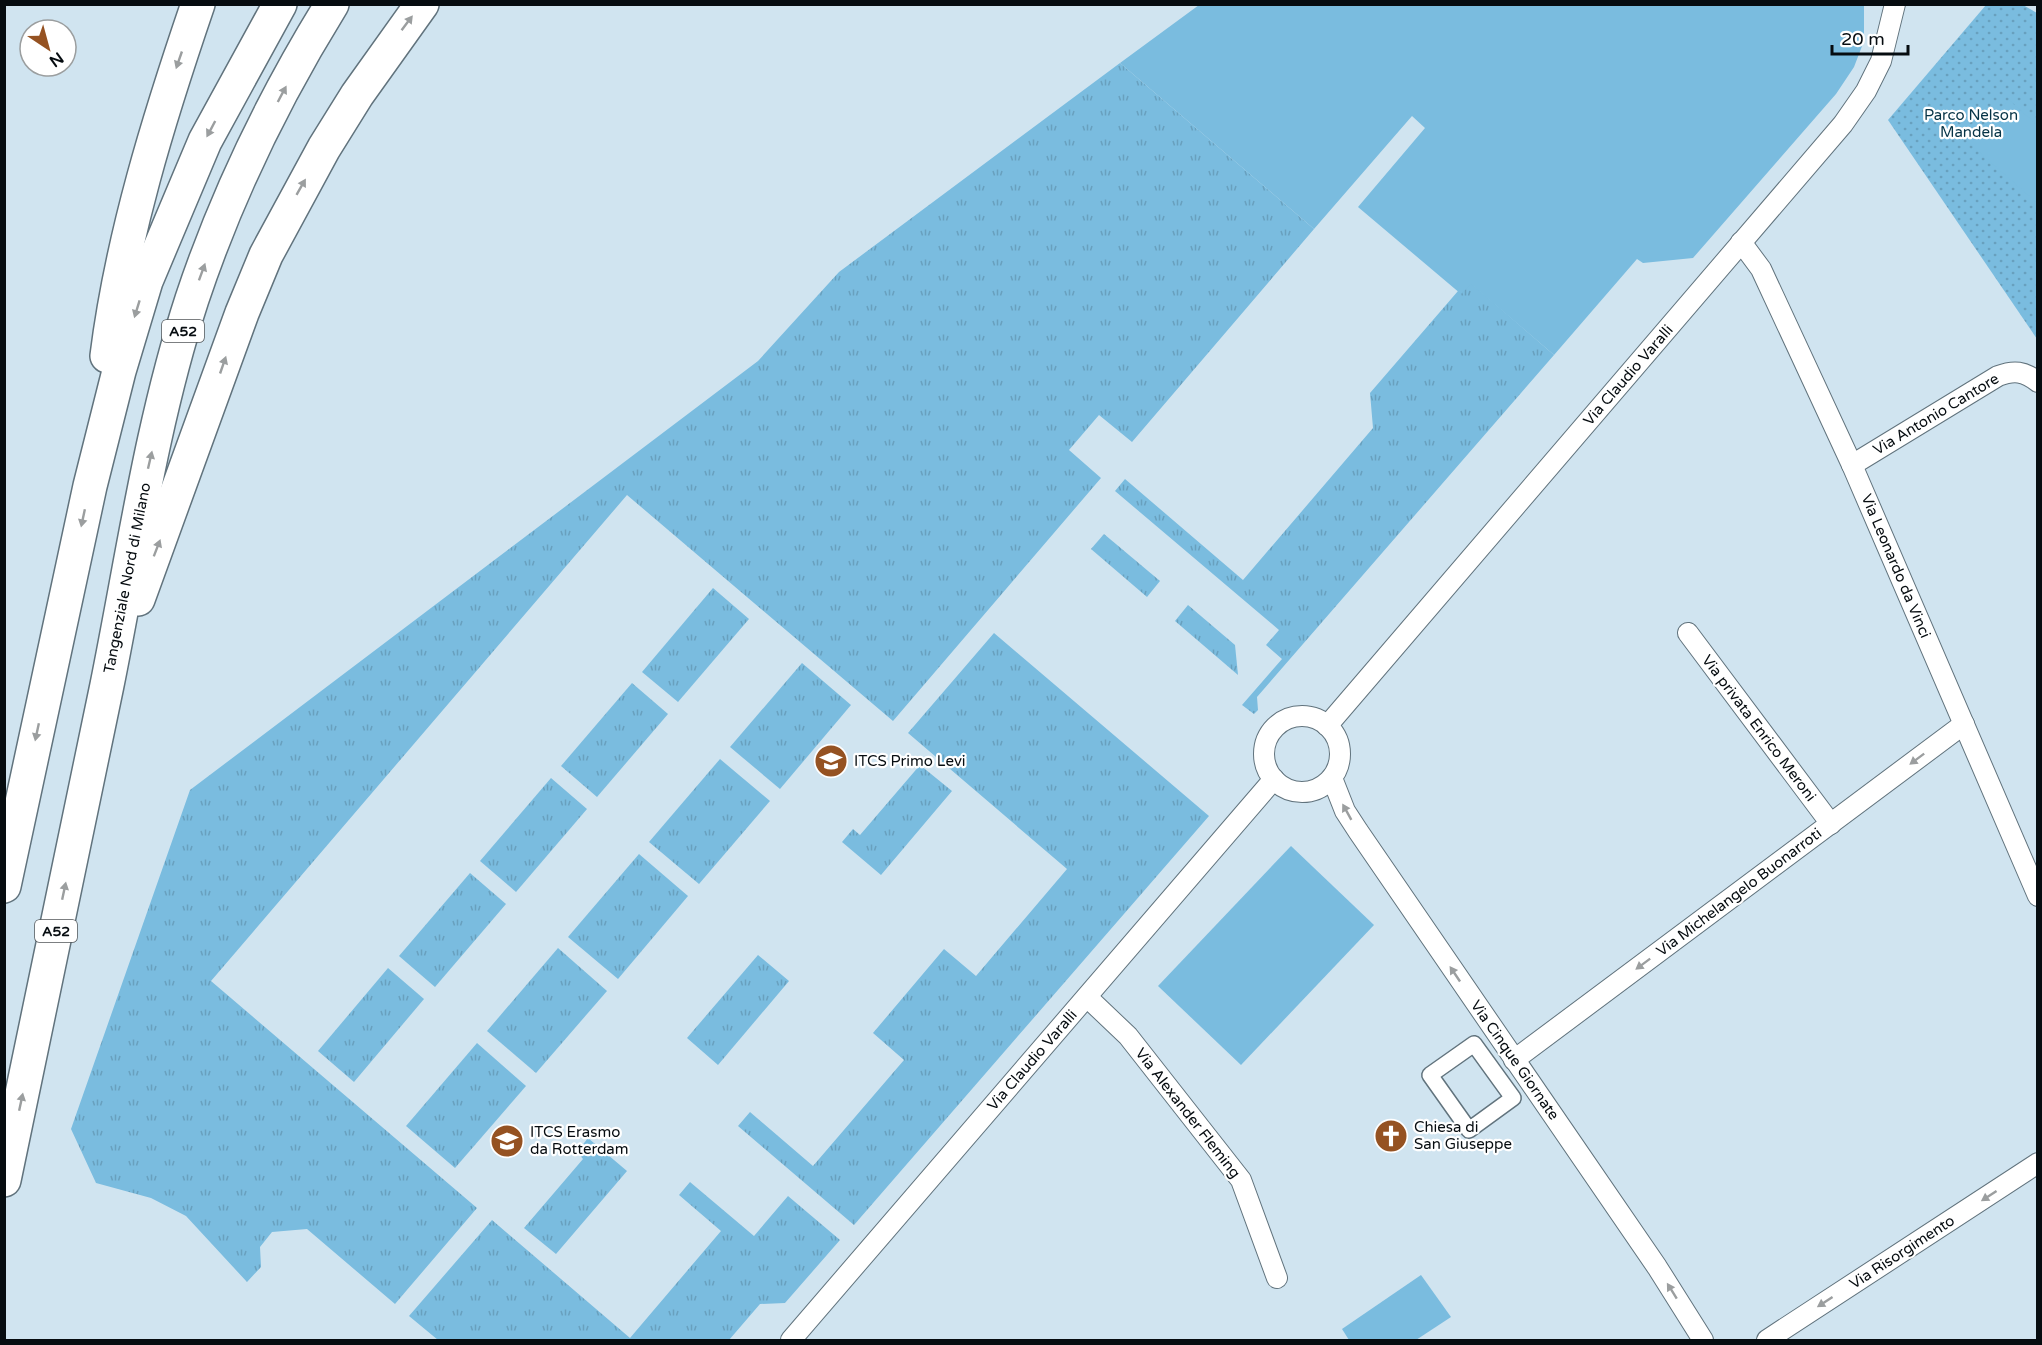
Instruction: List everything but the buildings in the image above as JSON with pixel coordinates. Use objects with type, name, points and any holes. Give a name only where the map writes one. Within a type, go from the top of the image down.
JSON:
[{"type":"highway","points":[[90,486],[115,294],[171,83],[198,4]]},
{"type":"highway","points":[[4,886],[90,486],[119,371],[146,281],[167,226],[205,141],[280,4]]},
{"type":"highway","name":"Tangenziale Nord di Milano","points":[[4,1180],[107,682],[142,495],[166,394],[192,300],[221,222],[249,159],[279,98],[332,4]]},
{"type":"highway","points":[[107,682],[192,456],[238,323],[266,255],[324,148],[357,95],[422,4]]},
{"type":"street","name":"Via Claudio Varalli","points":[[1327,726],[1843,124],[1866,91],[1883,52],[1895,4]]},
{"type":"street","name":"Via Leonardo da Vinci","points":[[1741,242],[1761,269],[1852,465],[1964,724],[2031,859],[2037,896]]},
{"type":"street","name":"Via Antonio Cantore","points":[[1852,465],[1998,376],[2009,371],[2029,377]]},
{"type":"street","name":"Via privata Enrico Meroni","points":[[1688,633],[1831,824]]},
{"type":"street","points":[[1295,717],[1307,717],[1327,726],[1338,741],[1340,751],[1337,770],[1332,777],[1322,786],[1310,791],[1297,792],[1284,788],[1274,780],[1265,762],[1264,749],[1269,736],[1278,725],[1295,717]]},
{"type":"street","name":"Via Michelangelo Buonarroti","points":[[1514,1060],[1964,724]]},
{"type":"street","name":"Via Cinque Giornate","points":[[1332,777],[1345,811],[1358,831],[1650,1257],[1703,1341]]},
{"type":"street","name":"Via Claudio Varalli","points":[[791,1341],[1274,780]]},
{"type":"street","name":"Via Alexander Fleming","points":[[1087,997],[1128,1036],[1241,1180],[1277,1278]]},
{"type":"street","points":[[1474,1044],[1513,1098],[1469,1130],[1430,1075],[1474,1044]]},
{"type":"street","name":"Via Risorgimento","points":[[1767,1341],[2037,1163]]},
{"type":"green space","points":[[1199,5],[1864,5],[1864,41],[1854,67],[1836,94],[1693,258],[1643,263],[1637,259],[1554,355],[1471,284],[1461,294],[1358,207],[1425,128],[1412,116],[1314,229],[1120,63]]},
{"type":"green space","name":"Parco Nelson Mandela","points":[[1986,5],[2023,5],[2037,13],[2037,339],[1888,120]]},
{"type":"green space","points":[[1120,63],[1314,229],[1132,442],[1099,415],[1069,450],[1101,478],[893,721],[627,495],[211,981],[477,1208],[395,1304],[307,1229],[272,1232],[260,1247],[261,1267],[247,1282],[186,1216],[151,1198],[96,1183],[71,1129],[190,790],[758,361],[839,272]]},
{"type":"green space","points":[[2009,100],[2037,125],[2037,203],[1970,144]]},
{"type":"green space","points":[[1471,283],[1554,355],[1257,697],[1258,710],[1254,714],[1242,705],[1282,659],[1266,645],[1279,630],[1115,491],[1125,479],[1243,580],[1373,428],[1370,393],[1458,291]]},
{"type":"green space","points":[[1104,534],[1160,581],[1147,597],[1091,549]]},
{"type":"green space","points":[[713,588],[749,619],[678,702],[642,672]]},
{"type":"green space","points":[[1188,605],[1235,645],[1238,675],[1175,621]]},
{"type":"green space","points":[[994,633],[1209,816],[854,1225],[738,1126],[750,1112],[813,1166],[904,1060],[873,1033],[944,949],[976,976],[1067,869],[908,733]]},
{"type":"green space","points":[[802,663],[851,705],[780,789],[730,747]]},
{"type":"green space","points":[[632,683],[668,714],[597,797],[561,766]]},
{"type":"green space","points":[[720,759],[770,801],[699,884],[649,842]]},
{"type":"green space","points":[[920,765],[952,791],[881,875],[842,842],[853,829],[860,835]]},
{"type":"green space","points":[[551,778],[587,809],[516,892],[480,861]]},
{"type":"green space","points":[[1291,846],[1374,925],[1241,1065],[1158,986]]},
{"type":"green space","points":[[639,854],[688,896],[618,979],[568,937]]},
{"type":"green space","points":[[470,873],[506,904],[435,987],[399,956]]},
{"type":"green space","points":[[558,948],[607,991],[536,1073],[487,1031]]},
{"type":"green space","points":[[758,955],[789,981],[718,1065],[687,1038]]},
{"type":"green space","points":[[388,968],[424,999],[354,1082],[318,1051]]},
{"type":"green space","points":[[477,1043],[526,1086],[455,1168],[406,1126]]},
{"type":"green space","points":[[588,1138],[627,1171],[556,1254],[524,1228],[583,1159],[577,1152]]},
{"type":"green space","points":[[690,1182],[754,1236],[788,1196],[840,1240],[785,1303],[760,1304],[729,1340],[438,1340],[409,1316],[492,1220],[630,1338],[721,1231],[679,1195]]},
{"type":"green space","points":[[1421,1275],[1451,1317],[1416,1340],[1349,1340],[1342,1329]]},
{"type":"place","name":"ITCS Primo Levi","points":[[831,761]]},
{"type":"place","name":"Chiesa di San Giuseppe","points":[[1391,1136]]},
{"type":"place","name":"ITCS Erasmo da Rotterdam","points":[[507,1141]]}]
